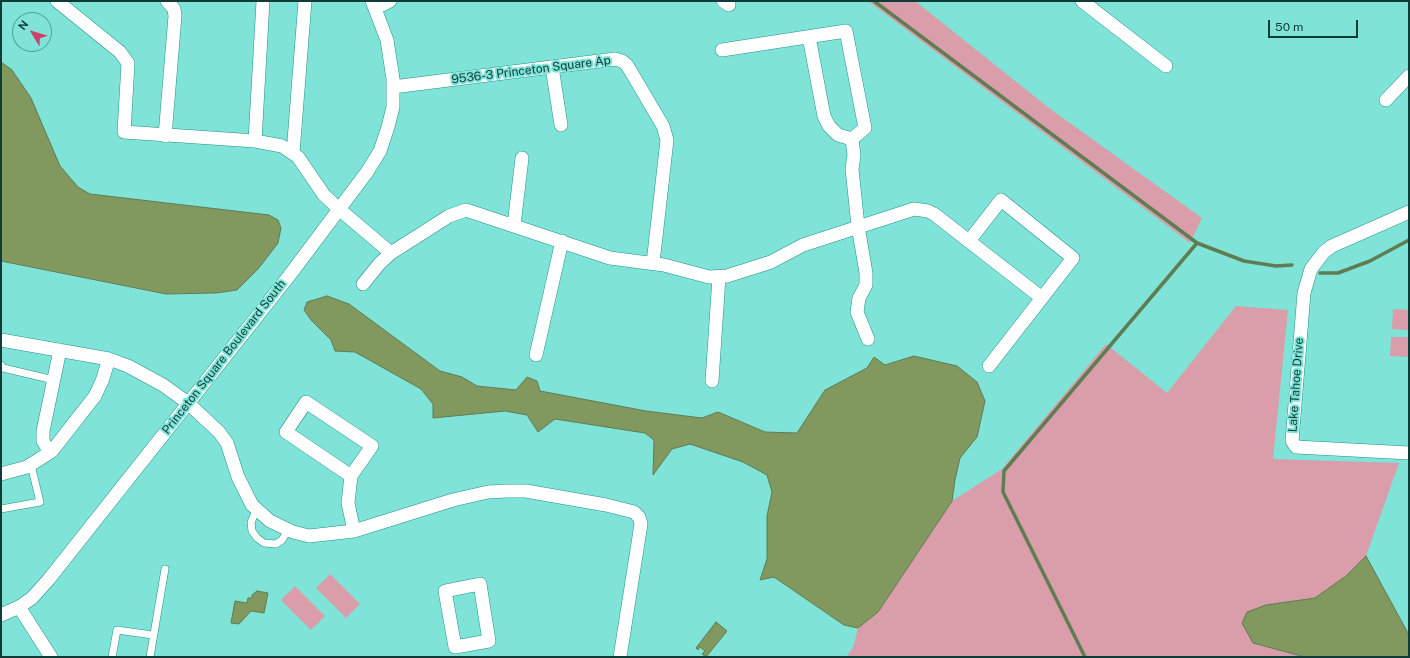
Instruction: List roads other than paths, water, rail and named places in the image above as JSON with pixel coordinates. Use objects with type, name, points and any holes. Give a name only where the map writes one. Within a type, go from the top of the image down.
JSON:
[{"type":"street","points":[[165,136],[175,16],[174,9],[167,1]]},
{"type":"street","points":[[255,141],[263,1]]},
{"type":"street","points":[[293,153],[305,1]]},
{"type":"street","points":[[374,4],[390,1]]},
{"type":"street","points":[[1082,1],[1166,66]]},
{"type":"street","points":[[61,2],[120,52],[128,63],[124,132],[255,141],[282,146],[293,153],[303,163],[324,195],[391,254]]},
{"type":"street","name":"Princeton Square Boulevard South","points":[[1,615],[19,607],[32,598],[49,579],[339,209],[367,172],[380,151],[393,107],[393,87],[387,40],[374,4]]},
{"type":"street","points":[[722,50],[846,31],[865,128],[852,139]]},
{"type":"street","points":[[809,37],[824,116],[829,126],[838,135],[852,139]]},
{"type":"street","name":"9536-3 Princeton Square Ap","points":[[393,87],[552,67],[615,60],[622,61],[627,65],[663,126],[667,140],[653,263]]},
{"type":"street","points":[[552,67],[561,126]]},
{"type":"street","points":[[1386,100],[1409,76]]},
{"type":"street","points":[[852,139],[854,155],[852,169],[858,226],[866,273],[866,286],[859,298],[857,312],[868,339]]},
{"type":"street","points":[[514,225],[522,158]]},
{"type":"street","points":[[969,241],[1001,200],[1073,258],[989,366]]},
{"type":"street","points":[[363,284],[380,262],[391,254],[449,216],[466,210],[610,258],[653,263],[699,275],[719,277],[771,262],[803,245],[914,209],[928,211],[1042,298]]},
{"type":"street","name":"Lake Tahoe Drive","points":[[1409,212],[1338,242],[1324,252],[1308,276],[1304,293],[1292,441],[1296,447],[1409,452]]},
{"type":"street","points":[[536,355],[562,242]]},
{"type":"street","points":[[712,381],[719,277]]},
{"type":"street","points":[[2,343],[60,350],[109,359],[146,374],[188,403],[214,426],[226,443],[247,496],[257,509],[270,521],[288,530],[309,536],[354,531],[453,500],[488,492],[526,491],[606,505],[634,512],[639,517],[641,524],[620,657]]},
{"type":"street","points":[[52,451],[43,441],[43,431],[60,350]]},
{"type":"street","points":[[1,474],[32,465],[52,451],[95,396],[102,381],[109,359]]},
{"type":"street","points":[[351,476],[286,432],[306,402],[372,446],[351,476],[348,503],[354,531]]},
{"type":"street","points":[[480,584],[489,641],[456,652],[445,591],[480,584]]},
{"type":"street","points":[[19,607],[51,657]]},
{"type":"lane","points":[[1,365],[3,368],[54,380]]},
{"type":"lane","points":[[1,509],[40,502],[32,465]]},
{"type":"lane","points":[[257,509],[251,522],[252,531],[257,538],[264,543],[276,544],[282,540],[288,530]]},
{"type":"lane","points":[[150,657],[165,569]]},
{"type":"lane","points":[[112,657],[117,630],[153,636]]},
{"type":"waterway","points":[[874,1],[1197,243],[1244,261],[1276,266],[1292,265]]},
{"type":"waterway","points":[[1320,273],[1338,273],[1370,261],[1409,240]]},
{"type":"waterway","points":[[1085,657],[1003,492],[1004,471],[1197,243]]}]
